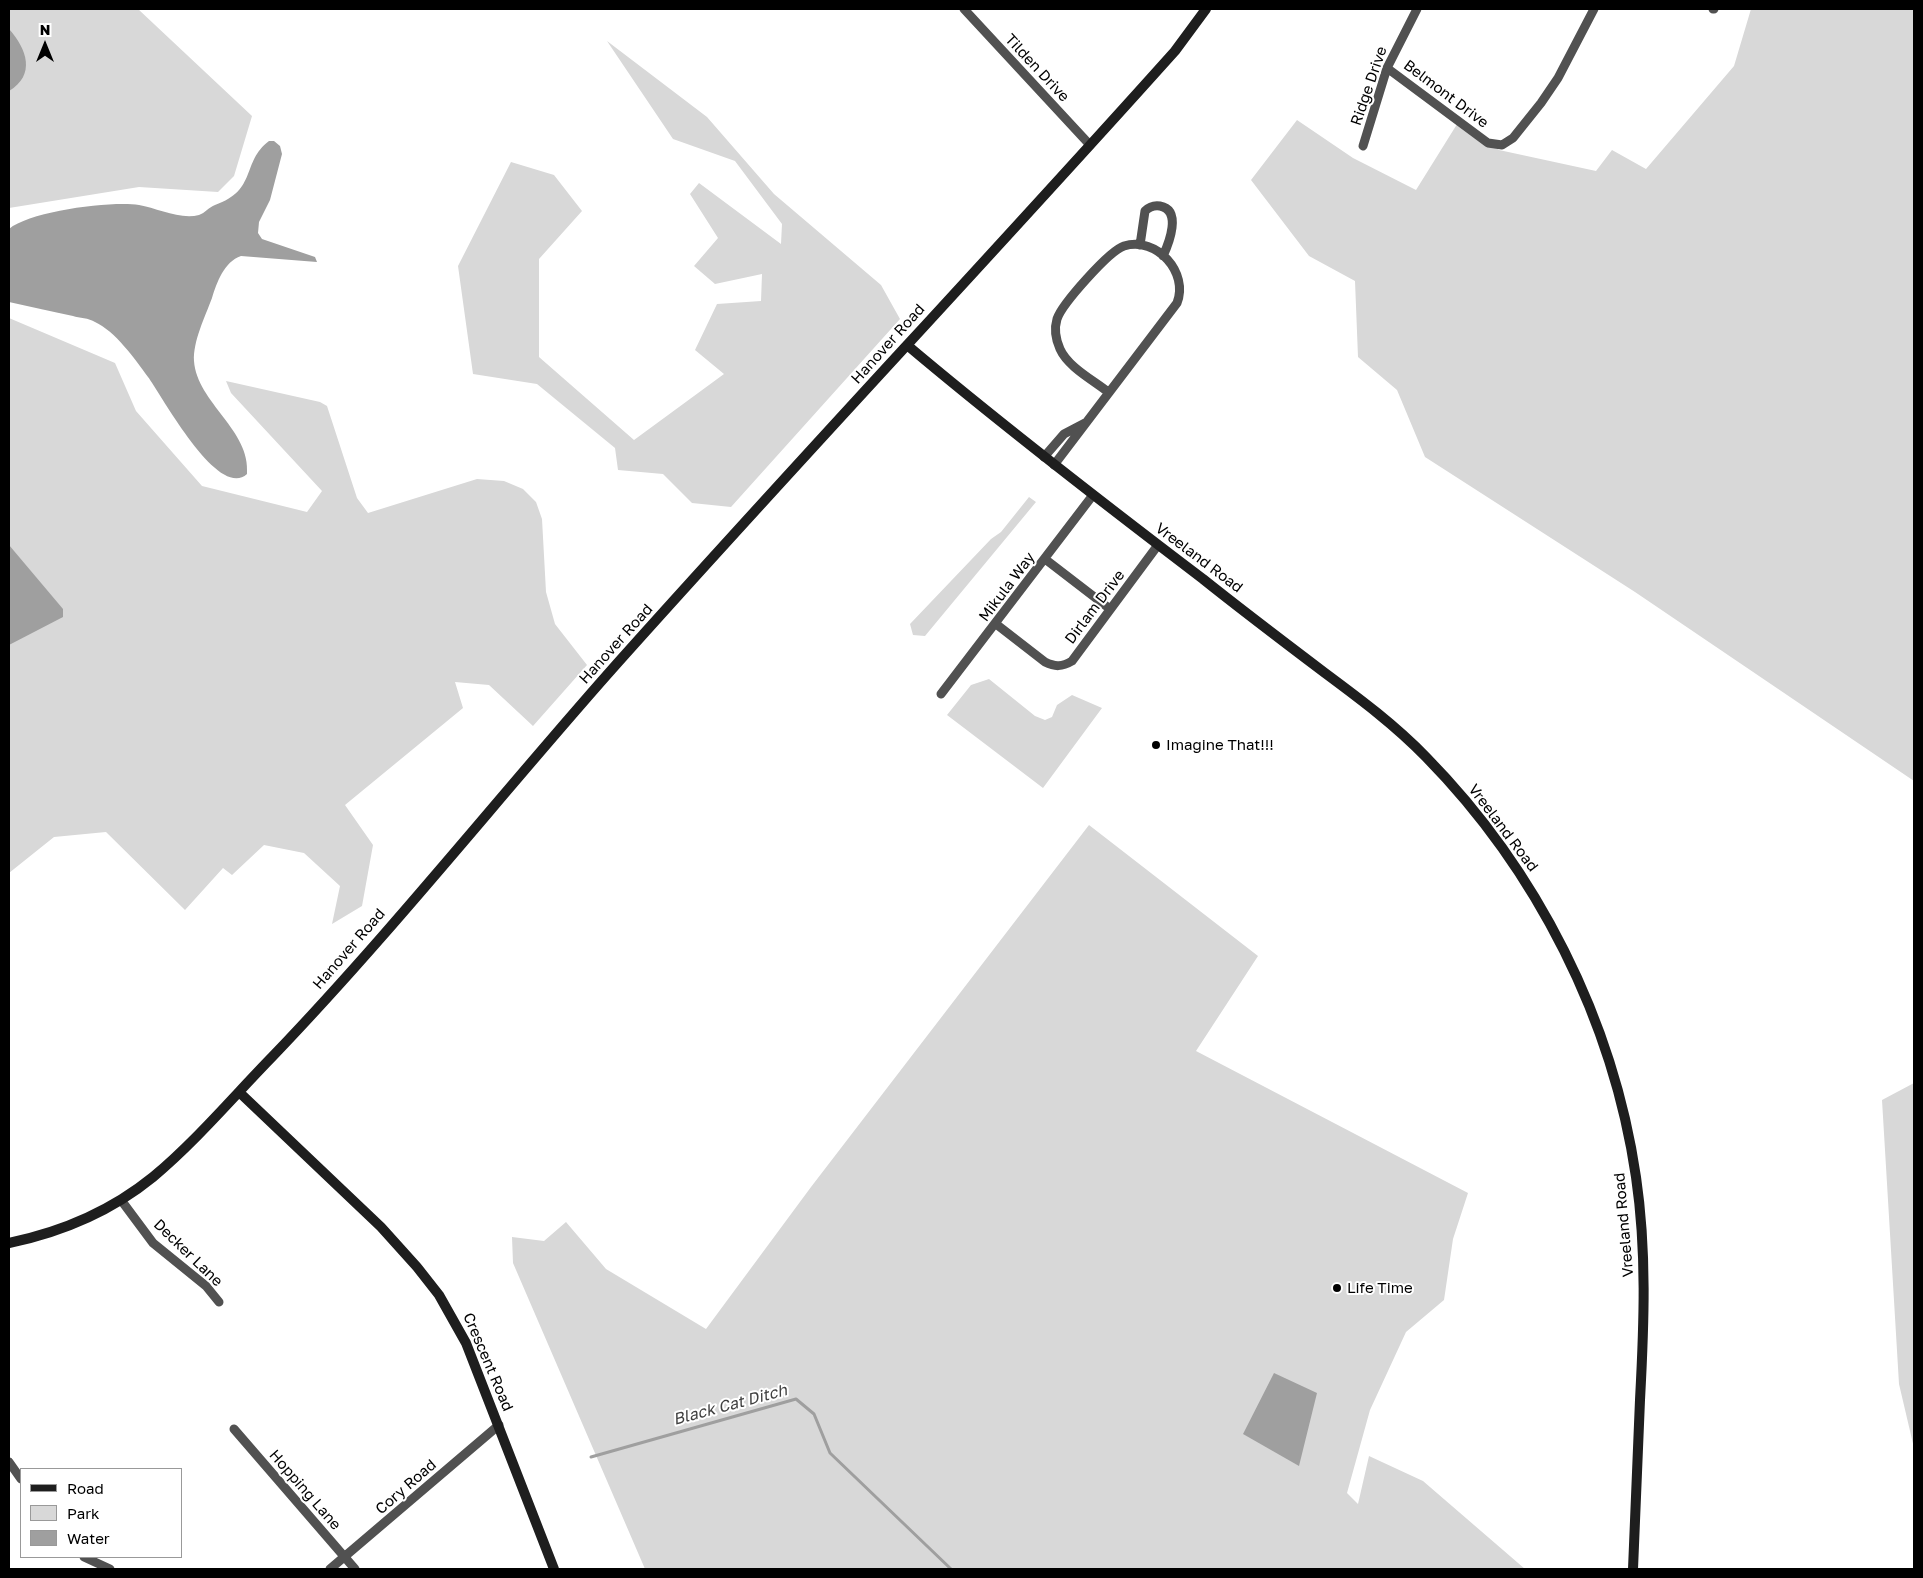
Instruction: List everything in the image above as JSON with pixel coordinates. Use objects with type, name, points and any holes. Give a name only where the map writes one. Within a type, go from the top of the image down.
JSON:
[{"type":"street","name":"Tilden Drive","points":[[964,9],[1090,145]]},
{"type":"street","name":"Hanover Road","points":[[9,1243],[67,1228],[121,1200],[178,1154],[239,1092],[312,1014],[607,676],[1175,51],[1206,9]]},
{"type":"street","name":"Ridge Drive","points":[[1363,146],[1387,68],[1417,9]]},
{"type":"street","name":"Belmont Drive","points":[[1387,68],[1488,143],[1502,145],[1513,138],[1558,78],[1594,9]]},
{"type":"street","points":[[1140,245],[1145,211],[1153,206],[1162,206],[1169,212],[1172,220],[1171,238],[1164,256]]},
{"type":"street","points":[[1054,465],[1108,392],[1138,357],[1177,303],[1181,287],[1179,277],[1164,256],[1140,245],[1122,247],[1110,256],[1066,304],[1057,319],[1057,341],[1065,358],[1108,392]]},
{"type":"street","name":"Vreeland Road","points":[[907,345],[1054,465],[1368,705],[1425,756],[1478,817],[1506,854],[1537,901],[1571,963],[1602,1040],[1617,1088],[1636,1173],[1641,1220],[1645,1300],[1633,1569]]},
{"type":"street","points":[[1044,457],[1064,434],[1085,423]]},
{"type":"street","name":"Mikula Way","points":[[942,694],[1093,495]]},
{"type":"street","name":"Dirlam Drive","points":[[996,624],[1045,662],[1059,666],[1072,661],[1158,545]]},
{"type":"street","points":[[1045,559],[1110,609]]},
{"type":"street","name":"Crescent Road","points":[[239,1092],[381,1227],[417,1267],[454,1319],[466,1343],[554,1569]]},
{"type":"street","name":"Decker Lane","points":[[121,1200],[153,1243],[206,1286],[218,1302]]},
{"type":"street","name":"Cory Road","points":[[330,1569],[499,1426]]},
{"type":"street","name":"Hopping Lane","points":[[234,1429],[355,1569]]},
{"type":"street","points":[[9,1462],[20,1478]]},
{"type":"street","points":[[86,1558],[110,1569]]},
{"type":"green space","points":[[9,9],[138,9],[252,116],[234,176],[218,192],[139,187],[9,208]]},
{"type":"green space","points":[[1751,9],[1914,9],[1914,781],[1635,592],[1425,457],[1397,390],[1358,357],[1355,281],[1309,256],[1251,180],[1297,120],[1353,158],[1416,190],[1459,121],[1499,150],[1596,171],[1612,150],[1646,169],[1734,66]]},
{"type":"green space","points":[[607,41],[707,117],[774,194],[881,285],[900,319],[731,507],[692,503],[663,474],[618,470],[615,448],[537,384],[473,374],[458,266],[511,162],[554,175],[582,211],[539,259],[539,357],[634,440],[724,374],[695,350],[717,304],[761,301],[762,274],[715,284],[694,266],[718,238],[690,194],[699,183],[781,244],[782,224],[735,161],[673,139]]},
{"type":"green space","points":[[9,318],[115,363],[136,411],[202,486],[307,512],[322,491],[231,393],[226,381],[320,402],[327,406],[357,498],[368,513],[477,479],[504,481],[523,489],[536,502],[542,519],[546,592],[555,624],[587,665],[533,726],[489,685],[455,682],[463,708],[345,805],[373,845],[362,906],[332,924],[340,886],[304,853],[264,845],[232,875],[223,868],[185,910],[106,832],[54,837],[9,873]]},
{"type":"green space","points":[[1029,497],[1036,502],[925,636],[913,635],[910,624],[991,539],[1001,532]]},
{"type":"green space","points":[[989,679],[1035,716],[1045,720],[1052,717],[1057,705],[1072,695],[1102,708],[1043,788],[947,715],[971,685]]},
{"type":"green space","points":[[1089,825],[1258,956],[1196,1051],[1468,1193],[1453,1239],[1444,1300],[1406,1332],[1370,1410],[1347,1493],[1358,1504],[1369,1456],[1423,1481],[1525,1569],[645,1569],[513,1263],[512,1237],[544,1241],[566,1222],[606,1269],[706,1329],[811,1187]]},
{"type":"green space","points":[[1914,1083],[1914,1448],[1899,1384],[1882,1100]]},
{"type":"water","points":[[9,29],[24,53],[26,70],[17,85],[9,91]]},
{"type":"water","points":[[269,141],[274,141],[280,146],[282,154],[270,200],[259,222],[258,233],[262,239],[315,257],[317,262],[241,256],[230,263],[222,273],[216,286],[197,337],[194,361],[197,376],[204,390],[233,430],[246,458],[247,474],[235,478],[221,473],[206,460],[177,422],[137,362],[110,332],[90,320],[9,302],[9,229],[35,217],[52,212],[91,206],[139,205],[176,215],[199,215],[238,192],[244,184],[260,149]]},
{"type":"water","points":[[9,545],[63,609],[63,617],[9,645]]},
{"type":"water","points":[[1274,1373],[1317,1393],[1299,1466],[1243,1434]]},
{"type":"waterway","name":"Black Cat Ditch","points":[[591,1457],[796,1399],[814,1414],[830,1453],[951,1569]]},
{"type":"place","name":"Imagine That!!!","points":[[1156,745]]},
{"type":"place","name":"Life Time","points":[[1337,1288]]}]
